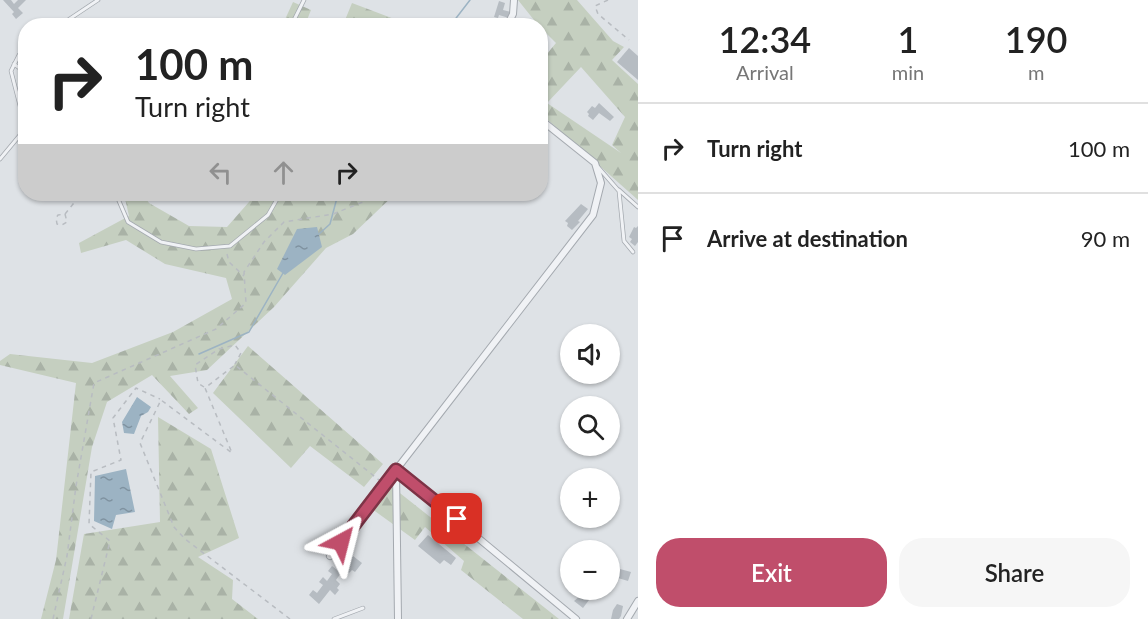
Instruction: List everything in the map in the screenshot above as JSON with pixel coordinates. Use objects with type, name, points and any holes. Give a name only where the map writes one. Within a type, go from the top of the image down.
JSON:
[{"type":"street","points":[[511,18],[514,0]]},
{"type":"street","points":[[330,556],[593,215],[601,183],[595,163],[548,125]]},
{"type":"street","points":[[396,470],[398,619]]},
{"type":"street","points":[[396,470],[576,619]]},
{"type":"street","points":[[627,619],[638,601]]},
{"type":"lane","points":[[71,18],[98,0]]},
{"type":"lane","points":[[295,18],[304,0]]},
{"type":"lane","points":[[18,57],[10,71],[18,102]]},
{"type":"lane","points":[[14,64],[18,67]]},
{"type":"lane","points":[[0,159],[18,137]]},
{"type":"lane","points":[[595,163],[617,189],[638,207]]},
{"type":"lane","points":[[617,189],[621,205],[624,242],[633,252]]},
{"type":"lane","points":[[119,201],[128,222],[161,242],[196,249],[230,246],[267,215],[276,201]]},
{"type":"lane","points":[[334,619],[363,608]]},
{"type":"path","points":[[608,0],[595,6],[598,14],[629,40]]},
{"type":"path","points":[[65,214],[75,201]]},
{"type":"path","points":[[53,619],[67,556],[76,486],[94,383],[216,329],[246,303],[244,272],[264,242],[284,222],[333,214],[364,201]]},
{"type":"path","points":[[227,254],[229,262],[244,277]]},
{"type":"path","points":[[91,619],[110,541],[89,525],[91,472],[121,460],[113,418],[136,388],[161,400],[231,453],[205,388],[198,383],[195,365],[219,349],[236,345],[241,353],[235,365],[205,388]]},
{"type":"path","points":[[235,365],[385,484]]},
{"type":"path","points":[[161,400],[140,443],[174,527],[185,539],[290,619]]},
{"type":"path","points":[[281,619],[284,615]]},
{"type":"green space","points":[[518,0],[577,0],[613,41],[624,47],[612,60],[638,84],[638,200],[548,120],[548,104],[621,153],[612,145],[625,117],[581,67],[548,102],[548,52],[556,43],[548,35],[548,18],[532,18]]},
{"type":"green space","points":[[293,2],[311,10],[308,18],[286,18]]},
{"type":"green space","points":[[352,3],[392,18],[346,18]]},
{"type":"green space","points":[[126,201],[148,201],[189,226],[227,227],[250,201],[388,201],[353,234],[326,248],[274,307],[207,370],[170,376],[198,408],[189,414],[152,375],[107,402],[92,447],[63,619],[41,619],[56,560],[76,383],[0,365],[0,361],[10,354],[92,363],[173,332],[232,299],[226,278],[165,264],[126,240],[81,253],[79,243],[129,216]]},
{"type":"green space","points":[[248,346],[383,464],[364,487],[310,446],[291,468],[213,393]]},
{"type":"green space","points":[[158,417],[211,449],[239,538],[198,557],[233,580],[232,599],[258,619],[69,619],[84,534],[160,522]]},
{"type":"green space","points":[[391,486],[559,619],[523,619],[461,570],[464,561],[425,527],[415,540],[372,509]]},
{"type":"water","points":[[317,227],[322,247],[285,275],[277,269],[297,229]]},
{"type":"water","points":[[137,397],[151,407],[141,416],[134,434],[124,433],[122,422]]},
{"type":"water","points":[[126,469],[135,512],[116,515],[112,529],[94,521],[95,476]]},
{"type":"building","points":[[3,0],[11,0],[14,4],[18,0],[26,0],[18,8],[23,13],[16,19],[12,14],[14,12]]},
{"type":"building","points":[[499,1],[505,3],[503,10],[511,12],[509,18],[499,15],[498,18],[494,17]]},
{"type":"building","points":[[629,48],[638,56],[638,80],[617,62]]},
{"type":"building","points":[[599,103],[614,117],[610,121],[599,113],[593,120],[588,116],[587,112],[592,106],[595,108]]},
{"type":"building","points":[[581,204],[588,209],[572,230],[565,221]]},
{"type":"building","points":[[638,226],[638,242],[635,246],[630,242],[632,239],[629,237],[634,227]]},
{"type":"building","points":[[428,535],[456,558],[451,565],[444,560],[440,564],[418,546]]},
{"type":"building","points":[[349,556],[351,558],[353,556],[362,563],[355,572],[352,570],[349,573],[341,565]]},
{"type":"building","points":[[332,566],[341,573],[336,580],[340,584],[337,588],[339,590],[335,595],[330,590],[319,604],[309,595],[313,590],[317,593],[323,585],[319,582],[323,577],[327,581],[332,574],[328,571]]},
{"type":"building","points":[[620,569],[631,572],[628,581],[620,579]]},
{"type":"building","points":[[575,600],[589,600],[583,608]]},
{"type":"building","points":[[617,604],[623,606],[621,616],[619,619],[611,619],[613,610]]},
{"type":"waterway","points":[[456,18],[470,0]]},
{"type":"waterway","points":[[319,234],[330,224],[336,201]]},
{"type":"waterway","points":[[199,354],[249,332],[283,273]]},
{"type":"route","points":[[341,542],[396,470],[457,519]]}]
